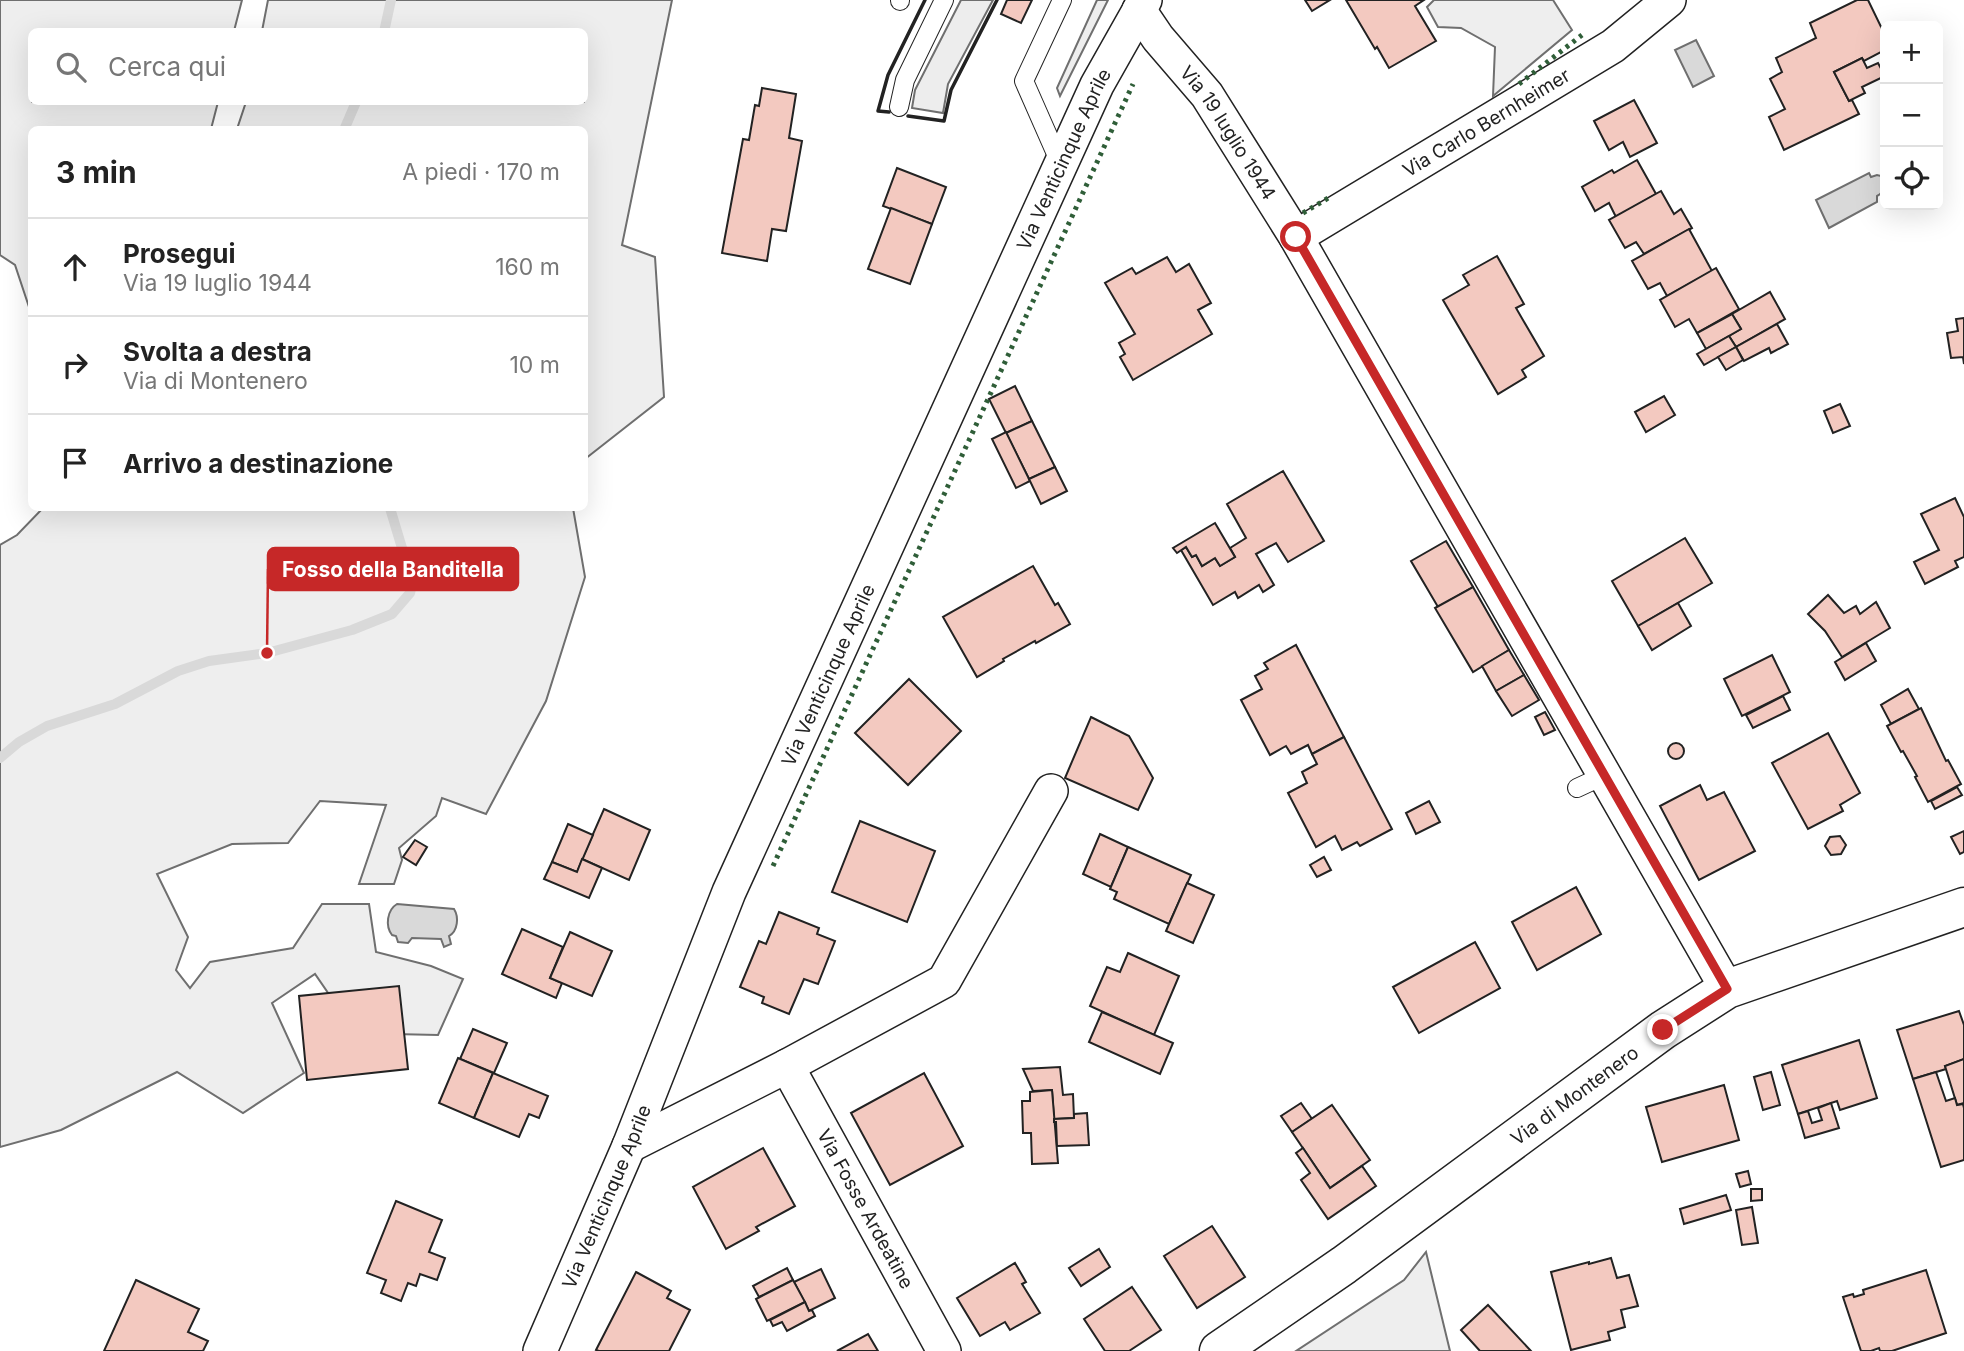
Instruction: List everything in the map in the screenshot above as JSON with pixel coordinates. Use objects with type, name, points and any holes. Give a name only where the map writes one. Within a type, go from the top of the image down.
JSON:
[{"type":"street","name":"Via Carlo Bernheimer","points":[[1296,237],[1613,46],[1669,0]]},
{"type":"street","name":"Via Venticinque Aprile","points":[[540,1351],[629,1146],[729,892],[1097,85],[1142,5]]},
{"type":"street","name":"Via 19 luglio 1944","points":[[1142,5],[1158,38],[1207,95],[1296,237],[1561,715],[1591,781],[1727,989]]},
{"type":"street","points":[[629,1146],[787,1066],[944,981],[1051,791]]},
{"type":"street","name":"Via di Montenero","points":[[1219,1351],[1344,1265],[1663,1030],[1727,989],[1964,907]]},
{"type":"street","name":"Via Fosse Ardeatine","points":[[787,1066],[944,1351]]},
{"type":"lane","points":[[898,107],[905,80],[944,0]]},
{"type":"lane","points":[[1061,164],[1024,81],[1062,0]]},
{"type":"shaded area","points":[[0,0],[242,0],[235,28],[28,28],[28,105],[217,105],[212,126],[28,126],[28,304],[15,265],[0,255]]},
{"type":"shaded area","points":[[268,0],[672,0],[622,245],[655,257],[664,397],[588,457],[588,126],[238,126],[245,105],[588,105],[588,28],[263,28]]},
{"type":"shaded area","points":[[961,0],[993,0],[948,84],[943,113],[912,108],[915,90]]},
{"type":"shaded area","points":[[1097,0],[1108,0],[1060,96],[1057,88]]},
{"type":"shaded area","points":[[1434,0],[1553,0],[1572,30],[1493,96],[1495,47],[1461,28],[1438,27],[1427,7]]},
{"type":"shaded area","points":[[1696,40],[1714,76],[1693,87],[1675,50]]},
{"type":"shaded area","points":[[1869,173],[1871,177],[1880,176],[1877,202],[1829,228],[1816,200]]},
{"type":"shaded area","points":[[40,511],[574,511],[585,577],[546,701],[486,814],[442,798],[436,816],[399,848],[402,860],[394,884],[359,884],[386,805],[320,801],[288,843],[232,844],[157,874],[188,937],[176,970],[190,988],[210,962],[293,948],[322,904],[369,904],[376,952],[431,966],[463,979],[438,1035],[393,1034],[346,1019],[315,974],[272,1003],[304,1073],[243,1113],[177,1072],[61,1130],[0,1147],[0,545],[17,535]]},
{"type":"shaded area","points":[[397,904],[454,909],[457,924],[449,936],[451,944],[444,947],[441,939],[412,938],[408,943],[398,942],[388,923],[389,914]]},
{"type":"shaded area","points":[[1426,1252],[1450,1351],[1296,1351],[1404,1280]]},
{"type":"building","points":[[1007,0],[1032,0],[1021,23],[1001,14]]},
{"type":"building","points":[[1305,0],[1330,0],[1312,11]]},
{"type":"building","points":[[1346,0],[1424,0],[1415,6],[1436,41],[1389,68]]},
{"type":"building","points":[[1857,0],[1868,0],[1880,25],[1880,53],[1834,72],[1859,114],[1784,150],[1769,117],[1785,109],[1770,79],[1782,72],[1776,58],[1816,38],[1810,23]]},
{"type":"building","points":[[1862,58],[1867,68],[1878,63],[1880,78],[1862,87],[1865,93],[1849,101],[1834,72]]},
{"type":"building","points":[[762,88],[796,94],[789,138],[802,141],[786,231],[772,229],[767,261],[722,253],[743,139],[749,140],[755,105],[759,106]]},
{"type":"building","points":[[1634,100],[1657,143],[1630,157],[1623,142],[1609,150],[1594,121]]},
{"type":"building","points":[[1637,160],[1656,194],[1616,217],[1609,203],[1595,211],[1582,187]]},
{"type":"building","points":[[897,168],[946,187],[932,224],[883,206]]},
{"type":"building","points":[[1661,191],[1674,214],[1681,209],[1692,228],[1644,254],[1636,242],[1625,248],[1609,220]]},
{"type":"building","points":[[891,208],[932,224],[910,284],[868,269]]},
{"type":"building","points":[[1689,229],[1712,271],[1667,296],[1660,283],[1648,289],[1632,261]]},
{"type":"building","points":[[1497,256],[1524,304],[1516,308],[1544,356],[1522,370],[1526,377],[1498,394],[1443,300],[1469,285],[1463,275]]},
{"type":"building","points":[[1167,257],[1176,272],[1189,264],[1211,303],[1198,310],[1212,334],[1133,380],[1120,357],[1125,354],[1119,343],[1135,334],[1105,283],[1132,268],[1136,274]]},
{"type":"building","points":[[1716,268],[1739,309],[1697,333],[1689,319],[1675,327],[1660,300]]},
{"type":"building","points":[[1770,292],[1785,319],[1736,347],[1729,336],[1741,329],[1732,314]]},
{"type":"building","points":[[1732,314],[1741,329],[1706,349],[1697,333]]},
{"type":"building","points":[[1964,318],[1964,364],[1963,357],[1951,358],[1947,333],[1958,331],[1956,319]]},
{"type":"building","points":[[1777,324],[1788,344],[1771,353],[1769,348],[1744,361],[1736,347]]},
{"type":"building","points":[[1729,336],[1736,347],[1704,365],[1697,354]]},
{"type":"building","points":[[1736,347],[1743,360],[1726,370],[1718,357]]},
{"type":"building","points":[[1015,386],[1032,421],[1006,433],[989,399]]},
{"type":"building","points":[[1664,396],[1675,415],[1646,432],[1635,412]]},
{"type":"building","points":[[1840,404],[1850,426],[1833,433],[1824,411]]},
{"type":"building","points":[[1032,421],[1055,467],[1029,479],[1006,433]]},
{"type":"building","points":[[1006,432],[1030,481],[1016,488],[992,439]]},
{"type":"building","points":[[1055,467],[1067,491],[1041,504],[1029,479]]},
{"type":"building","points":[[1283,471],[1324,541],[1288,562],[1276,543],[1256,554],[1274,585],[1263,592],[1259,585],[1238,598],[1235,592],[1213,605],[1181,550],[1186,547],[1192,557],[1196,555],[1202,566],[1215,558],[1220,566],[1235,557],[1230,548],[1246,538],[1227,504]]},
{"type":"building","points":[[1955,498],[1964,517],[1964,557],[1955,561],[1958,567],[1925,584],[1914,562],[1939,550],[1921,514]]},
{"type":"building","points":[[1215,523],[1235,557],[1220,566],[1215,558],[1202,566],[1196,555],[1192,557],[1186,547],[1177,553],[1173,548]]},
{"type":"building","points":[[1685,538],[1712,583],[1638,626],[1612,581]]},
{"type":"building","points":[[1446,541],[1473,587],[1438,607],[1411,561]]},
{"type":"building","points":[[1033,566],[1055,605],[1058,603],[1070,624],[1003,659],[1004,661],[977,677],[943,617]]},
{"type":"building","points":[[1473,587],[1509,650],[1473,672],[1435,608]]},
{"type":"building","points":[[1828,595],[1844,613],[1856,606],[1860,614],[1876,602],[1890,628],[1842,657],[1825,631],[1808,614]]},
{"type":"building","points":[[1678,603],[1691,626],[1652,650],[1638,626]]},
{"type":"building","points":[[1866,643],[1876,661],[1845,680],[1835,662]]},
{"type":"building","points":[[1296,645],[1344,737],[1312,754],[1308,745],[1291,754],[1286,746],[1270,755],[1241,700],[1262,689],[1255,676],[1268,669],[1264,663]]},
{"type":"building","points":[[1509,650],[1524,675],[1496,691],[1482,666]]},
{"type":"building","points":[[1772,655],[1790,692],[1742,716],[1724,679]]},
{"type":"building","points":[[1524,675],[1539,700],[1512,716],[1496,691]]},
{"type":"building","points":[[909,679],[961,731],[908,785],[855,733]]},
{"type":"building","points":[[1908,689],[1919,709],[1891,724],[1881,705]]},
{"type":"building","points":[[1783,696],[1790,710],[1753,728],[1746,715]]},
{"type":"building","points":[[1921,708],[1946,761],[1948,760],[1961,784],[1928,802],[1915,777],[1917,776],[1887,726]]},
{"type":"building","points":[[1545,712],[1555,730],[1544,735],[1535,717]]},
{"type":"building","points":[[1091,717],[1129,736],[1153,778],[1138,810],[1065,778]]},
{"type":"building","points":[[1828,733],[1860,793],[1840,805],[1843,811],[1808,829],[1772,763]]},
{"type":"building","points":[[1344,737],[1392,829],[1360,846],[1357,842],[1342,850],[1335,836],[1316,847],[1288,793],[1307,783],[1302,772],[1317,764],[1312,754]]},
{"type":"building","points":[[1673,743],[1679,743],[1684,751],[1682,757],[1673,759],[1668,754],[1668,748]]},
{"type":"building","points":[[1700,785],[1707,800],[1724,792],[1755,851],[1699,880],[1660,806]]},
{"type":"building","points":[[1957,787],[1962,795],[1935,809],[1931,801]]},
{"type":"building","points":[[1429,801],[1440,822],[1416,834],[1406,813]]},
{"type":"building","points":[[604,809],[650,830],[629,880],[582,859]]},
{"type":"building","points":[[860,821],[935,851],[907,922],[832,892]]},
{"type":"building","points":[[568,824],[593,835],[577,872],[552,862]]},
{"type":"building","points":[[1964,831],[1964,852],[1960,854],[1951,837]]},
{"type":"building","points":[[1100,834],[1128,847],[1111,887],[1083,874]]},
{"type":"building","points":[[1840,836],[1846,845],[1841,854],[1831,855],[1825,846],[1830,837]]},
{"type":"building","points":[[415,840],[427,847],[416,865],[403,857]]},
{"type":"building","points":[[1128,847],[1191,875],[1169,924],[1114,899],[1117,892],[1110,889]]},
{"type":"building","points":[[1324,857],[1331,870],[1317,877],[1310,865]]},
{"type":"building","points":[[582,859],[602,868],[589,898],[544,879],[552,862],[577,872]]},
{"type":"building","points":[[1187,883],[1214,895],[1193,943],[1166,931]]},
{"type":"building","points":[[1576,887],[1601,934],[1537,970],[1512,922]]},
{"type":"building","points":[[779,912],[819,928],[817,934],[835,941],[818,984],[804,979],[789,1014],[762,1003],[764,997],[740,987],[759,941],[766,944]]},
{"type":"building","points":[[522,929],[563,947],[550,978],[562,983],[556,998],[502,974]]},
{"type":"building","points":[[570,932],[612,951],[592,996],[550,978]]},
{"type":"building","points":[[1475,942],[1500,988],[1419,1033],[1393,987]]},
{"type":"building","points":[[1128,953],[1179,976],[1154,1035],[1090,1006],[1107,967],[1120,972]]},
{"type":"building","points":[[399,986],[408,1069],[307,1080],[299,996]]},
{"type":"building","points":[[1959,1011],[1964,1025],[1964,1059],[1945,1066],[1946,1069],[1913,1079],[1897,1030]]},
{"type":"building","points":[[1102,1012],[1173,1043],[1160,1074],[1089,1042]]},
{"type":"building","points":[[473,1029],[507,1043],[494,1073],[460,1059]]},
{"type":"building","points":[[1859,1040],[1877,1098],[1840,1110],[1837,1101],[1798,1114],[1782,1065]]},
{"type":"building","points":[[458,1058],[493,1073],[474,1118],[439,1103]]},
{"type":"building","points":[[1964,1059],[1964,1103],[1957,1105],[1945,1066]]},
{"type":"building","points":[[1060,1067],[1063,1095],[1073,1094],[1074,1118],[1054,1119],[1052,1090],[1033,1091],[1023,1069]]},
{"type":"building","points":[[1771,1072],[1780,1105],[1763,1110],[1754,1077]]},
{"type":"building","points":[[1936,1072],[1946,1101],[1955,1098],[1957,1105],[1963,1104],[1964,1108],[1964,1160],[1941,1167],[1913,1079]]},
{"type":"building","points":[[493,1073],[548,1096],[539,1118],[529,1114],[519,1137],[474,1118]]},
{"type":"building","points":[[924,1073],[963,1146],[890,1185],[851,1113]]},
{"type":"building","points":[[1724,1085],[1739,1140],[1662,1162],[1646,1107]]},
{"type":"building","points":[[1052,1090],[1058,1163],[1032,1164],[1031,1133],[1023,1133],[1022,1101],[1030,1101],[1030,1092]]},
{"type":"building","points":[[1301,1103],[1312,1119],[1292,1132],[1281,1116]]},
{"type":"building","points":[[1831,1103],[1839,1128],[1805,1138],[1798,1114],[1808,1111],[1812,1123],[1822,1120],[1818,1108]]},
{"type":"building","points":[[1332,1105],[1370,1160],[1330,1188],[1292,1132]]},
{"type":"building","points":[[1087,1113],[1089,1145],[1057,1146],[1054,1119],[1074,1118],[1074,1114]]},
{"type":"building","points":[[763,1148],[795,1206],[756,1227],[759,1231],[726,1249],[693,1187]]},
{"type":"building","points":[[1303,1148],[1330,1188],[1362,1166],[1376,1186],[1328,1219],[1301,1180],[1310,1173],[1296,1153]]},
{"type":"building","points":[[1748,1171],[1751,1184],[1740,1187],[1736,1174]]},
{"type":"building","points":[[1751,1189],[1762,1189],[1762,1200],[1751,1201]]},
{"type":"building","points":[[1726,1195],[1731,1210],[1684,1224],[1680,1209]]},
{"type":"building","points":[[396,1201],[442,1220],[429,1252],[445,1258],[437,1280],[420,1274],[416,1286],[408,1283],[401,1301],[381,1293],[386,1280],[367,1273]]},
{"type":"building","points":[[1752,1207],[1758,1243],[1742,1245],[1736,1210]]},
{"type":"building","points":[[1212,1226],[1245,1277],[1197,1308],[1164,1256]]},
{"type":"building","points":[[1099,1249],[1110,1267],[1081,1286],[1069,1268]]},
{"type":"building","points":[[1611,1258],[1617,1278],[1629,1275],[1638,1306],[1621,1310],[1625,1327],[1608,1332],[1610,1340],[1571,1350],[1551,1272]]},
{"type":"building","points":[[1015,1263],[1026,1282],[1022,1284],[1040,1313],[1010,1330],[1005,1322],[980,1336],[957,1298]]},
{"type":"building","points":[[787,1268],[793,1280],[759,1297],[753,1286]]},
{"type":"building","points":[[821,1269],[835,1298],[809,1311],[794,1282]]},
{"type":"building","points":[[1926,1270],[1946,1333],[1892,1351],[1880,1351],[1879,1348],[1861,1351],[1843,1297],[1864,1294],[1863,1290]]},
{"type":"building","points":[[636,1272],[671,1291],[667,1298],[690,1310],[669,1351],[596,1350]]},
{"type":"building","points":[[136,1280],[199,1309],[188,1332],[208,1341],[203,1351],[104,1351]]},
{"type":"building","points":[[793,1280],[805,1302],[767,1321],[756,1299]]},
{"type":"building","points":[[1132,1287],[1161,1330],[1129,1351],[1105,1351],[1084,1319]]},
{"type":"building","points":[[805,1302],[815,1316],[787,1331],[782,1322],[773,1326],[770,1320]]},
{"type":"building","points":[[1488,1305],[1531,1351],[1480,1351],[1461,1330]]},
{"type":"building","points":[[868,1334],[878,1351],[837,1351]]},
{"type":"waterway","points":[[385,28],[391,0]]},
{"type":"waterway","points":[[346,126],[355,105]]},
{"type":"waterway","points":[[0,758],[19,742],[47,726],[115,704],[178,671],[209,661],[267,653],[352,630],[392,614],[410,593],[415,572],[402,548],[391,511]]},
{"type":"hedge","points":[[1519,84],[1582,35]]},
{"type":"hedge","points":[[773,866],[1133,84]]},
{"type":"hedge","points":[[1303,213],[1330,197]]},
{"type":"wall","points":[[889,112],[878,111],[888,75],[925,0]]},
{"type":"wall","points":[[908,116],[944,121],[951,90],[997,0]]},
{"type":"place","name":"Fosso della Banditella","points":[[267,653]]},
{"type":"route","points":[[1296,237],[1727,989],[1663,1030]]}]
